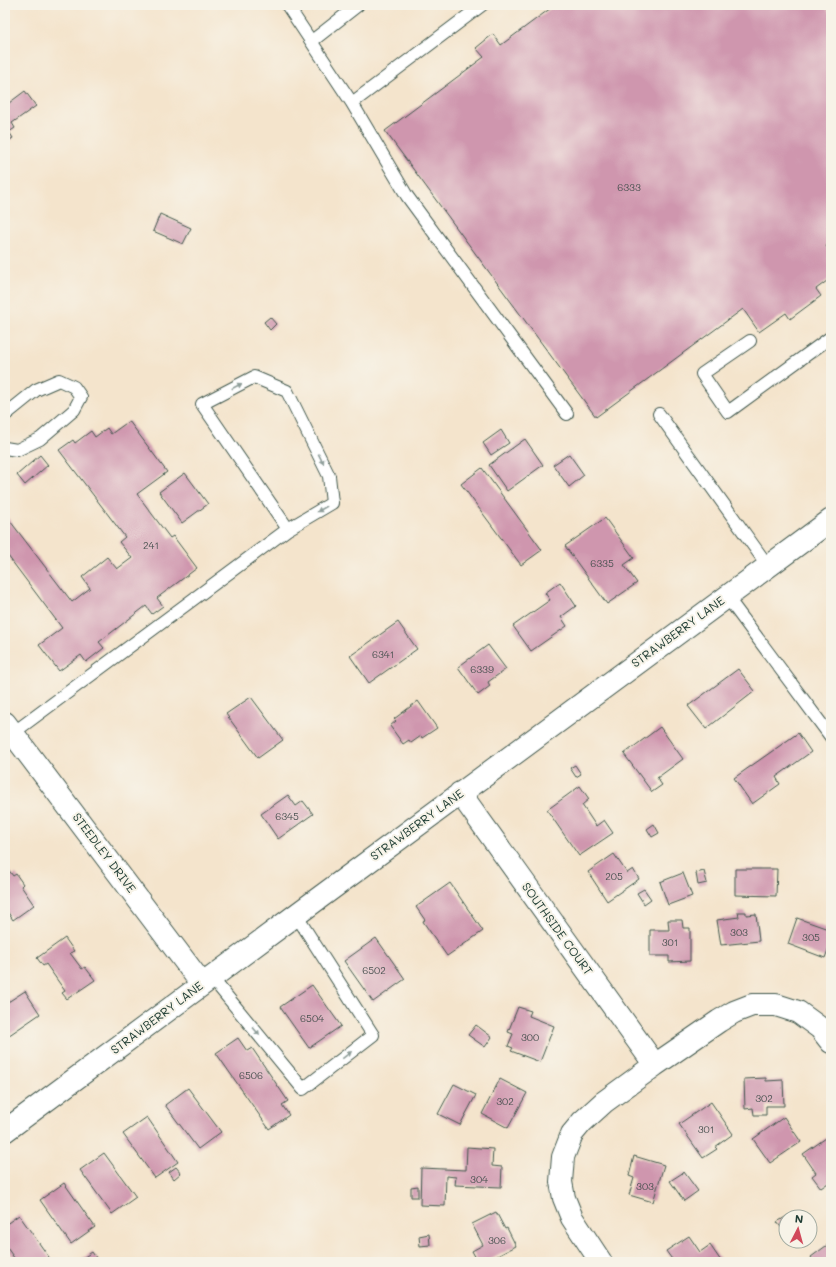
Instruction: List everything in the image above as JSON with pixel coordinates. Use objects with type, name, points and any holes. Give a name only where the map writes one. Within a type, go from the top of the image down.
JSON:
[{"type":"street","name":"STRAWBERRY LANE","points":[[5,1131],[831,520]]},
{"type":"street","name":"STEEDLEY DRIVE","points":[[9,728],[207,981]]},
{"type":"street","name":"SOUTHSIDE COURT","points":[[460,793],[655,1065]]},
{"type":"street","points":[[601,1262],[572,1218],[564,1198],[561,1182],[563,1158],[572,1134],[582,1122],[604,1102],[718,1021],[734,1012],[752,1005],[776,1005],[798,1012],[820,1028],[831,1042]]},
{"type":"lane","points":[[287,5],[352,103],[407,196],[567,414]]},
{"type":"lane","points":[[312,41],[358,5]]},
{"type":"lane","points":[[352,103],[482,5]]},
{"type":"lane","points":[[750,341],[702,374],[728,412],[831,337]]},
{"type":"lane","points":[[9,728],[288,529],[332,503],[329,476],[287,391],[254,377],[202,404],[288,529]]},
{"type":"lane","points":[[5,415],[36,390],[59,380],[74,387],[81,397],[74,410],[40,439],[16,450],[5,448]]},
{"type":"lane","points":[[659,414],[768,566]]},
{"type":"lane","points":[[727,597],[831,737]]},
{"type":"lane","points":[[207,981],[231,1001],[303,1089],[373,1035],[296,915]]},
{"type":"building","points":[[555,5],[824,5],[831,14],[831,242],[826,246],[831,253],[831,278],[816,289],[821,296],[790,319],[786,313],[759,332],[743,309],[596,417],[385,131],[484,57],[476,48],[493,34],[501,45]]},
{"type":"building","points":[[25,91],[36,106],[12,123],[15,128],[9,132],[13,138],[5,143],[5,106]]},
{"type":"building","points":[[160,214],[191,228],[183,244],[153,231]]},
{"type":"building","points":[[270,317],[276,324],[270,330],[264,322]]},
{"type":"building","points":[[129,421],[167,472],[137,494],[170,538],[173,536],[197,568],[157,598],[163,606],[152,614],[146,606],[99,642],[104,648],[86,662],[81,655],[59,671],[39,645],[62,628],[5,552],[5,516],[6,515],[72,602],[90,588],[82,577],[107,557],[117,569],[132,558],[119,542],[125,537],[59,450],[73,440],[75,443],[91,431],[95,437],[107,428],[111,434]]},
{"type":"building","points":[[501,430],[509,443],[491,455],[483,443]]},
{"type":"building","points":[[525,439],[543,465],[507,491],[489,465]]},
{"type":"building","points":[[569,454],[584,475],[569,487],[553,465]]},
{"type":"building","points":[[40,455],[48,465],[25,485],[17,475]]},
{"type":"building","points":[[482,468],[542,550],[521,565],[461,484]]},
{"type":"building","points":[[185,473],[208,504],[182,523],[159,492]]},
{"type":"building","points":[[605,518],[634,558],[624,565],[637,583],[607,604],[565,546]]},
{"type":"building","points":[[560,582],[576,606],[561,617],[567,626],[531,651],[513,626],[550,600],[545,593]]},
{"type":"building","points":[[398,622],[417,649],[369,683],[350,656]]},
{"type":"building","points":[[488,645],[506,669],[488,682],[490,686],[478,695],[458,667]]},
{"type":"building","points":[[738,669],[755,691],[706,729],[688,706]]},
{"type":"building","points":[[251,697],[283,740],[258,758],[226,714]]},
{"type":"building","points":[[418,701],[437,728],[422,738],[421,736],[411,743],[409,740],[403,744],[390,726],[396,721],[394,719]]},
{"type":"building","points":[[660,727],[683,759],[657,778],[662,785],[652,792],[624,754]]},
{"type":"building","points":[[798,733],[811,752],[776,777],[780,784],[752,804],[734,778]]},
{"type":"building","points":[[575,765],[581,774],[576,777],[570,768]]},
{"type":"building","points":[[580,786],[589,799],[582,805],[596,826],[604,820],[613,833],[579,856],[547,810]]},
{"type":"building","points":[[288,795],[296,806],[303,801],[313,814],[278,839],[261,814]]},
{"type":"building","points":[[654,824],[659,833],[652,837],[647,829]]},
{"type":"building","points":[[614,854],[627,873],[633,869],[639,879],[607,901],[588,872]]},
{"type":"building","points":[[5,865],[13,876],[16,874],[23,884],[21,886],[34,905],[13,920],[5,908]]},
{"type":"building","points":[[735,869],[777,869],[776,896],[735,895]]},
{"type":"building","points":[[704,871],[707,883],[698,885],[696,873]]},
{"type":"building","points":[[683,873],[692,896],[668,905],[660,882]]},
{"type":"building","points":[[450,883],[483,931],[447,956],[424,923],[423,921],[425,920],[416,907]]},
{"type":"building","points":[[644,889],[651,899],[644,904],[637,893]]},
{"type":"building","points":[[738,912],[746,912],[746,915],[756,914],[759,941],[721,945],[717,920],[739,917]]},
{"type":"building","points":[[797,918],[831,930],[831,942],[825,958],[788,944]]},
{"type":"building","points":[[668,920],[682,920],[683,928],[690,928],[690,961],[669,962],[669,956],[650,956],[650,930],[669,930]]},
{"type":"building","points":[[65,938],[74,951],[70,953],[82,969],[85,967],[95,980],[67,999],[62,993],[65,991],[46,964],[43,966],[37,958]]},
{"type":"building","points":[[376,938],[405,979],[373,1002],[344,961]]},
{"type":"building","points":[[312,985],[341,1026],[309,1048],[280,1007]]},
{"type":"building","points":[[25,991],[40,1014],[5,1038],[5,1001],[7,1000],[8,1002]]},
{"type":"building","points":[[518,1007],[531,1011],[529,1016],[554,1026],[540,1062],[511,1051],[513,1048],[508,1046],[513,1034],[508,1032]]},
{"type":"building","points":[[476,1025],[492,1037],[485,1047],[468,1035]]},
{"type":"building","points":[[238,1038],[247,1051],[252,1048],[288,1101],[282,1105],[289,1115],[269,1129],[216,1053]]},
{"type":"building","points":[[766,1078],[766,1081],[783,1080],[784,1106],[766,1106],[766,1115],[754,1115],[753,1108],[745,1109],[744,1079]]},
{"type":"building","points":[[500,1079],[527,1093],[508,1128],[482,1114]]},
{"type":"building","points":[[454,1084],[476,1095],[460,1125],[438,1114]]},
{"type":"building","points":[[188,1088],[221,1132],[198,1149],[165,1105]]},
{"type":"building","points":[[711,1102],[733,1134],[715,1147],[717,1149],[703,1158],[679,1124]]},
{"type":"building","points":[[147,1117],[178,1162],[155,1178],[123,1134]]},
{"type":"building","points":[[784,1117],[801,1142],[770,1163],[753,1139]]},
{"type":"building","points":[[826,1138],[831,1145],[831,1181],[821,1188],[812,1176],[816,1173],[803,1154]]},
{"type":"building","points":[[467,1147],[493,1149],[492,1166],[502,1167],[501,1187],[455,1185],[456,1177],[446,1176],[445,1206],[420,1205],[421,1168],[466,1170]]},
{"type":"building","points":[[104,1153],[136,1197],[112,1214],[80,1170]]},
{"type":"building","points":[[634,1156],[664,1165],[653,1202],[629,1195],[634,1178],[629,1176]]},
{"type":"building","points":[[176,1167],[181,1173],[174,1179],[169,1172]]},
{"type":"building","points":[[684,1172],[698,1191],[684,1201],[670,1181]]},
{"type":"building","points":[[64,1183],[95,1227],[71,1244],[40,1200]]},
{"type":"building","points":[[418,1186],[418,1197],[411,1197],[411,1187]]},
{"type":"building","points":[[496,1212],[505,1229],[507,1228],[516,1246],[486,1262],[478,1262],[472,1251],[483,1245],[472,1224]]},
{"type":"building","points":[[19,1215],[51,1260],[48,1262],[17,1262],[5,1245],[5,1225]]},
{"type":"building","points":[[429,1234],[430,1245],[420,1246],[419,1236]]},
{"type":"building","points":[[689,1236],[700,1252],[710,1245],[721,1261],[674,1262],[666,1251]]},
{"type":"building","points":[[830,1243],[831,1262],[814,1262],[811,1257]]},
{"type":"building","points":[[92,1252],[99,1262],[77,1262]]}]
